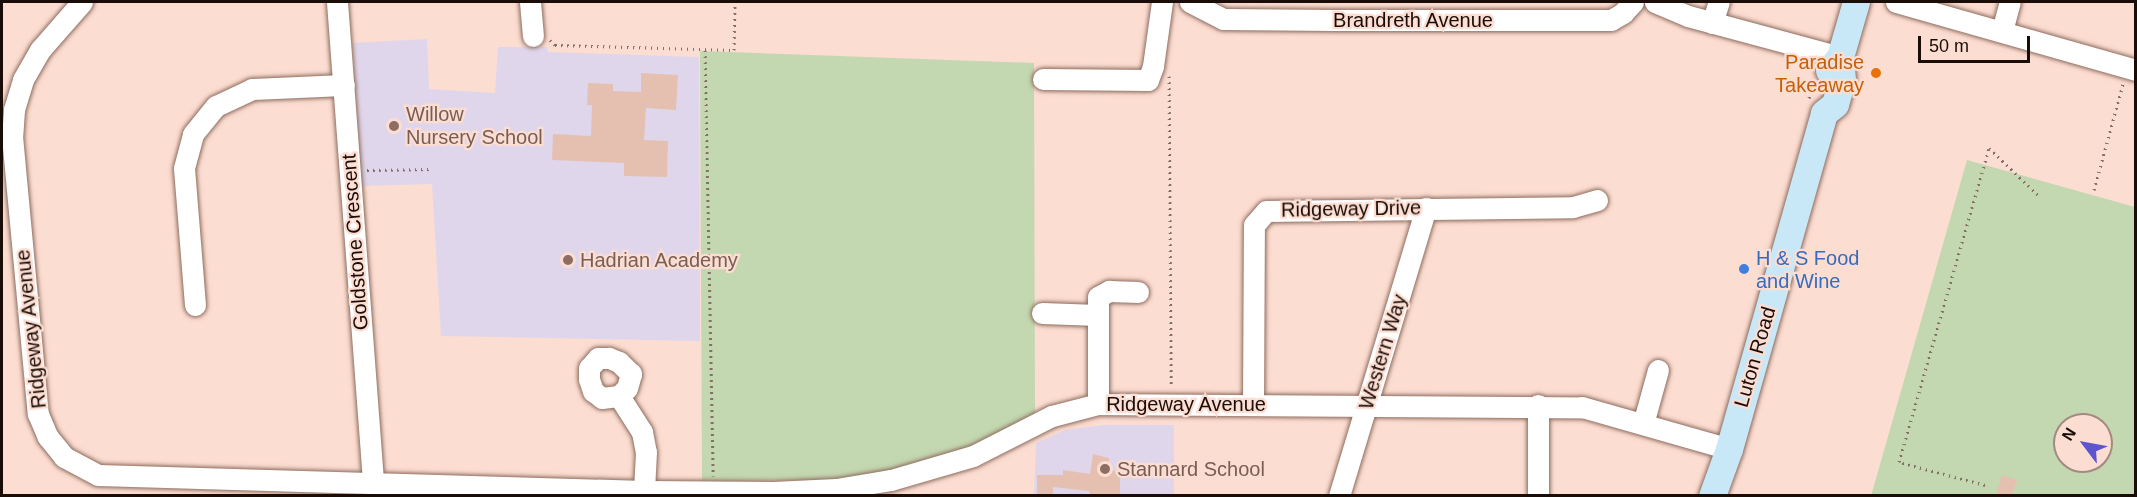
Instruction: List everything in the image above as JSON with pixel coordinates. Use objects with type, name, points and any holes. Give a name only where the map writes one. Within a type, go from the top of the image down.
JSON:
[{"type":"main road","name":"Luton Road","points":[[1712,495],[1729,449],[1824,113],[1819,101],[1825,75],[1840,57],[1856,2]]},
{"type":"street","name":"Ridgeway Avenue","points":[[82,2],[40,50],[23,80],[14,110],[12,136],[38,414],[48,437],[64,457],[98,475],[644,491],[773,492],[826,489],[891,480],[974,456],[1052,416],[1098,404],[1538,405],[1582,408],[1729,449]]},
{"type":"street","name":"Goldstone Crescent","points":[[337,2],[373,483]]},
{"type":"street","points":[[530,2],[533,36]]},
{"type":"street","points":[[1043,79],[1148,80],[1153,66],[1162,2]]},
{"type":"street","name":"Brandreth Avenue","points":[[1190,2],[1223,19],[1335,11],[1611,20],[1623,13],[1633,2]]},
{"type":"street","points":[[1655,2],[1712,24],[1840,57]]},
{"type":"street","points":[[1712,24],[1719,2]]},
{"type":"street","points":[[1896,2],[2132,69]]},
{"type":"street","points":[[2002,31],[2010,2]]},
{"type":"street","points":[[195,305],[184,168],[193,134],[216,106],[252,89],[344,86]]},
{"type":"street","name":"Ridgeway Drive","points":[[1253,404],[1254,225],[1266,211],[1573,207],[1597,200]]},
{"type":"street","name":"Western Way","points":[[1339,495],[1426,208]]},
{"type":"street","points":[[1098,404],[1098,306],[1109,291],[1138,292]]},
{"type":"street","points":[[1042,313],[1072,314],[1098,306]]},
{"type":"street","points":[[1643,424],[1658,370]]},
{"type":"street","points":[[619,396],[642,432],[646,453],[644,491]]},
{"type":"street","points":[[1538,405],[1538,495]]},
{"type":"path","points":[[533,36],[552,41],[555,45],[734,50],[735,2]]},
{"type":"path","points":[[705,50],[713,490]]},
{"type":"path","points":[[2094,190],[2132,69]]},
{"type":"path","points":[[1169,71],[1171,404]]},
{"type":"path","points":[[1985,485],[1899,462],[1989,148],[2038,196]]},
{"type":"path","points":[[350,171],[432,169]]},
{"type":"shaded area","name":"Hadrian Academy","points":[[427,39],[429,89],[495,93],[498,47],[547,47],[548,52],[699,57],[700,341],[441,336],[432,184],[362,186],[353,43]]},
{"type":"shaded area","name":"Stannard School","points":[[1104,425],[1174,425],[1174,495],[1034,496],[1036,443],[1065,430]]},
{"type":"green space","points":[[700,51],[1034,63],[1035,417],[969,451],[898,472],[837,480],[702,481]]},
{"type":"green space","points":[[1967,160],[2135,207],[2135,495],[1871,496]]},
{"type":"building","points":[[641,73],[678,75],[676,110],[646,108],[644,140],[668,141],[667,177],[624,176],[624,163],[552,160],[553,134],[591,136],[592,105],[587,105],[588,83],[613,84],[613,91],[641,92]]},
{"type":"building","points":[[1093,454],[1109,458],[1109,468],[1120,473],[1120,495],[1090,495],[1089,491],[1053,487],[1053,495],[1037,495],[1037,475],[1063,475],[1063,470],[1090,474]]},
{"type":"building","points":[[2002,475],[2017,480],[2012,495],[1996,495]]},
{"type":"place","name":"Paradise Takeaway","points":[[1876,73]]},
{"type":"place","name":"Willow Nursery School","points":[[394,126]]},
{"type":"place","name":"Hadrian Academy","points":[[568,260]]},
{"type":"place","name":"H & S Food and Wine","points":[[1744,269]]},
{"type":"place","name":"Stannard School","points":[[1105,469]]}]
